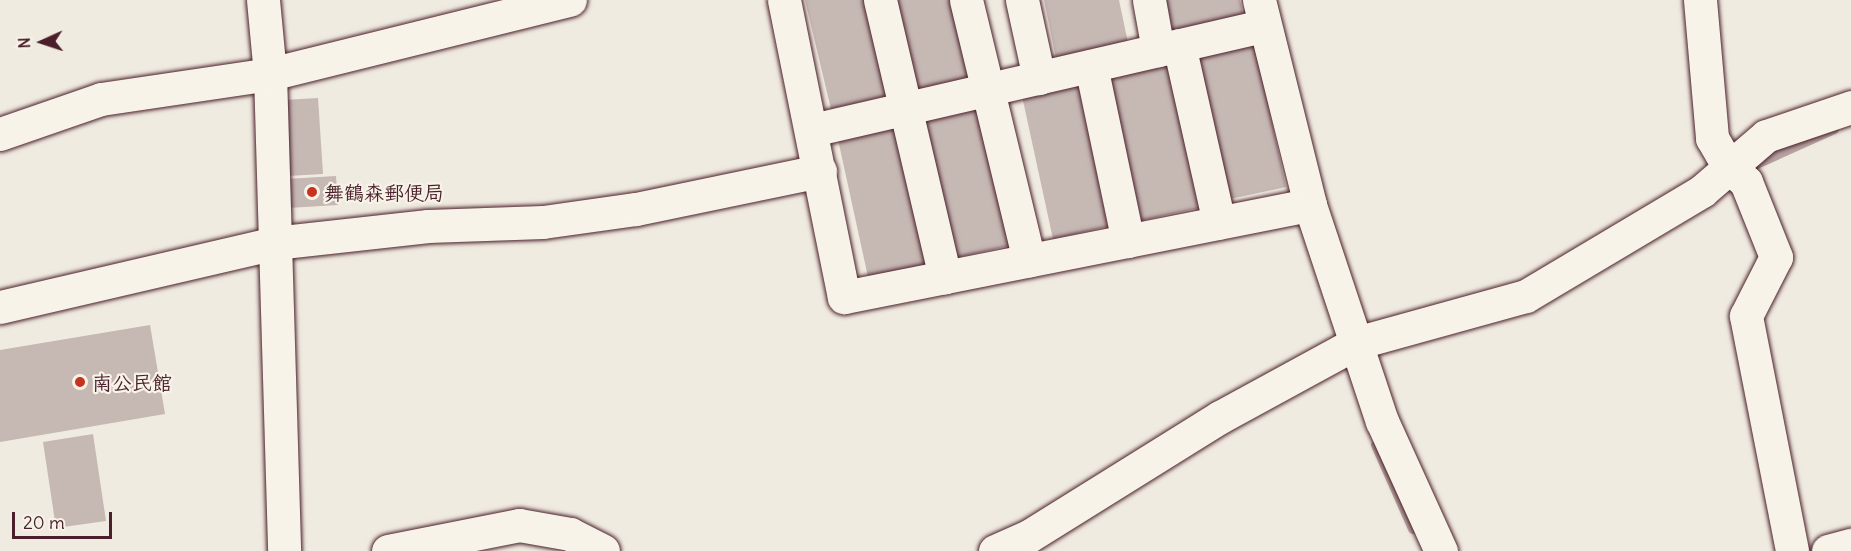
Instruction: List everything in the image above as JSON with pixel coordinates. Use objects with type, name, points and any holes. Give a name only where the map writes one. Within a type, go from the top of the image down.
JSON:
[{"type":"street","points":[[263,0],[270,74],[284,551]]},
{"type":"street","points":[[0,134],[101,99],[270,74],[570,0]]},
{"type":"street","points":[[784,0],[844,297],[1310,205]]},
{"type":"street","points":[[880,0],[945,277]]},
{"type":"street","points":[[966,0],[1029,261]]},
{"type":"street","points":[[1022,0],[1039,78]]},
{"type":"street","points":[[1149,0],[1169,47],[1219,223]]},
{"type":"street","points":[[1700,0],[1712,138],[1729,168],[1746,182],[1776,257],[1746,316],[1792,551]]},
{"type":"street","points":[[812,130],[1169,47],[1261,13],[1310,205],[1382,421],[1441,551]]},
{"type":"street","points":[[1091,66],[1128,241]]},
{"type":"street","points":[[995,551],[1029,536],[1220,417],[1356,343],[1526,296],[1702,191],[1766,136],[1851,107]]},
{"type":"street","points":[[0,307],[274,243],[428,226],[543,222],[636,209],[820,171]]},
{"type":"street","points":[[388,551],[570,534],[603,551]]},
{"type":"street","points":[[1827,551],[1851,545]]},
{"type":"building","points":[[805,0],[870,0],[892,95],[831,109]]},
{"type":"building","points":[[894,0],[960,0],[978,78],[916,92]]},
{"type":"building","points":[[1044,0],[1119,0],[1128,43],[1056,58]]},
{"type":"building","points":[[1164,0],[1240,0],[1244,20],[1171,35]]},
{"type":"building","points":[[1255,44],[1286,187],[1225,200],[1194,58]]},
{"type":"building","points":[[1168,65],[1199,208],[1138,221],[1107,79]]},
{"type":"building","points":[[1083,83],[1114,225],[1053,239],[1022,96]]},
{"type":"building","points":[[318,98],[323,174],[288,176],[283,100]]},
{"type":"building","points":[[985,102],[1016,244],[955,258],[924,115]]},
{"type":"building","points":[[898,122],[929,264],[868,277],[837,135]]},
{"type":"building","points":[[336,176],[338,205],[288,208],[286,179]]},
{"type":"building","name":"南公民館","points":[[150,325],[165,414],[0,442],[0,350]]},
{"type":"building","points":[[93,434],[106,521],[56,528],[43,442]]},
{"type":"waterway","points":[[1750,167],[1834,129]]},
{"type":"waterway","points":[[1376,445],[1413,529]]},
{"type":"place","name":"舞鶴森郵便局","points":[[312,192]]},
{"type":"place","name":"南公民館","points":[[80,382]]}]
